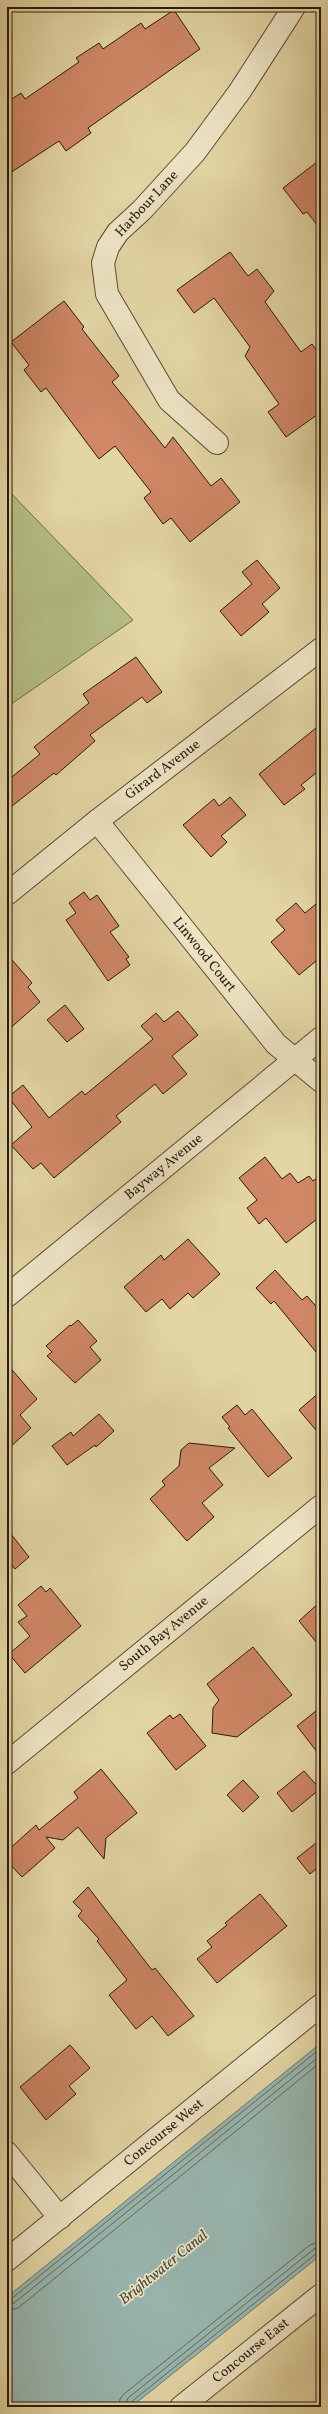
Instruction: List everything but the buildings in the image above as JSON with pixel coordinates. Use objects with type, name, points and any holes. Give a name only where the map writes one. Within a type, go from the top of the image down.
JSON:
[{"type":"street","name":"Harbour Lane","points":[[217,443],[169,400],[107,294],[103,263],[108,247],[118,232],[142,210],[195,152],[240,91],[294,7]]},
{"type":"street","name":"Girard Avenue","points":[[7,894],[96,821],[321,649]]},
{"type":"street","name":"Linwood Court","points":[[96,821],[276,1044],[321,1081]]},
{"type":"street","name":"Bayway Avenue","points":[[7,1296],[321,1038]]},
{"type":"street","name":"South Bay Avenue","points":[[7,1763],[321,1506]]},
{"type":"street","name":"Concourse West","points":[[7,2260],[321,2005]]},
{"type":"street","points":[[7,2153],[60,2218]]},
{"type":"street","name":"Concourse East","points":[[181,2407],[321,2295]]},
{"type":"green space","points":[[7,489],[133,620],[7,707]]},
{"type":"water","name":"Brightwater Canal","points":[[321,2043],[321,2255],[131,2407],[7,2407],[7,2297]]}]
